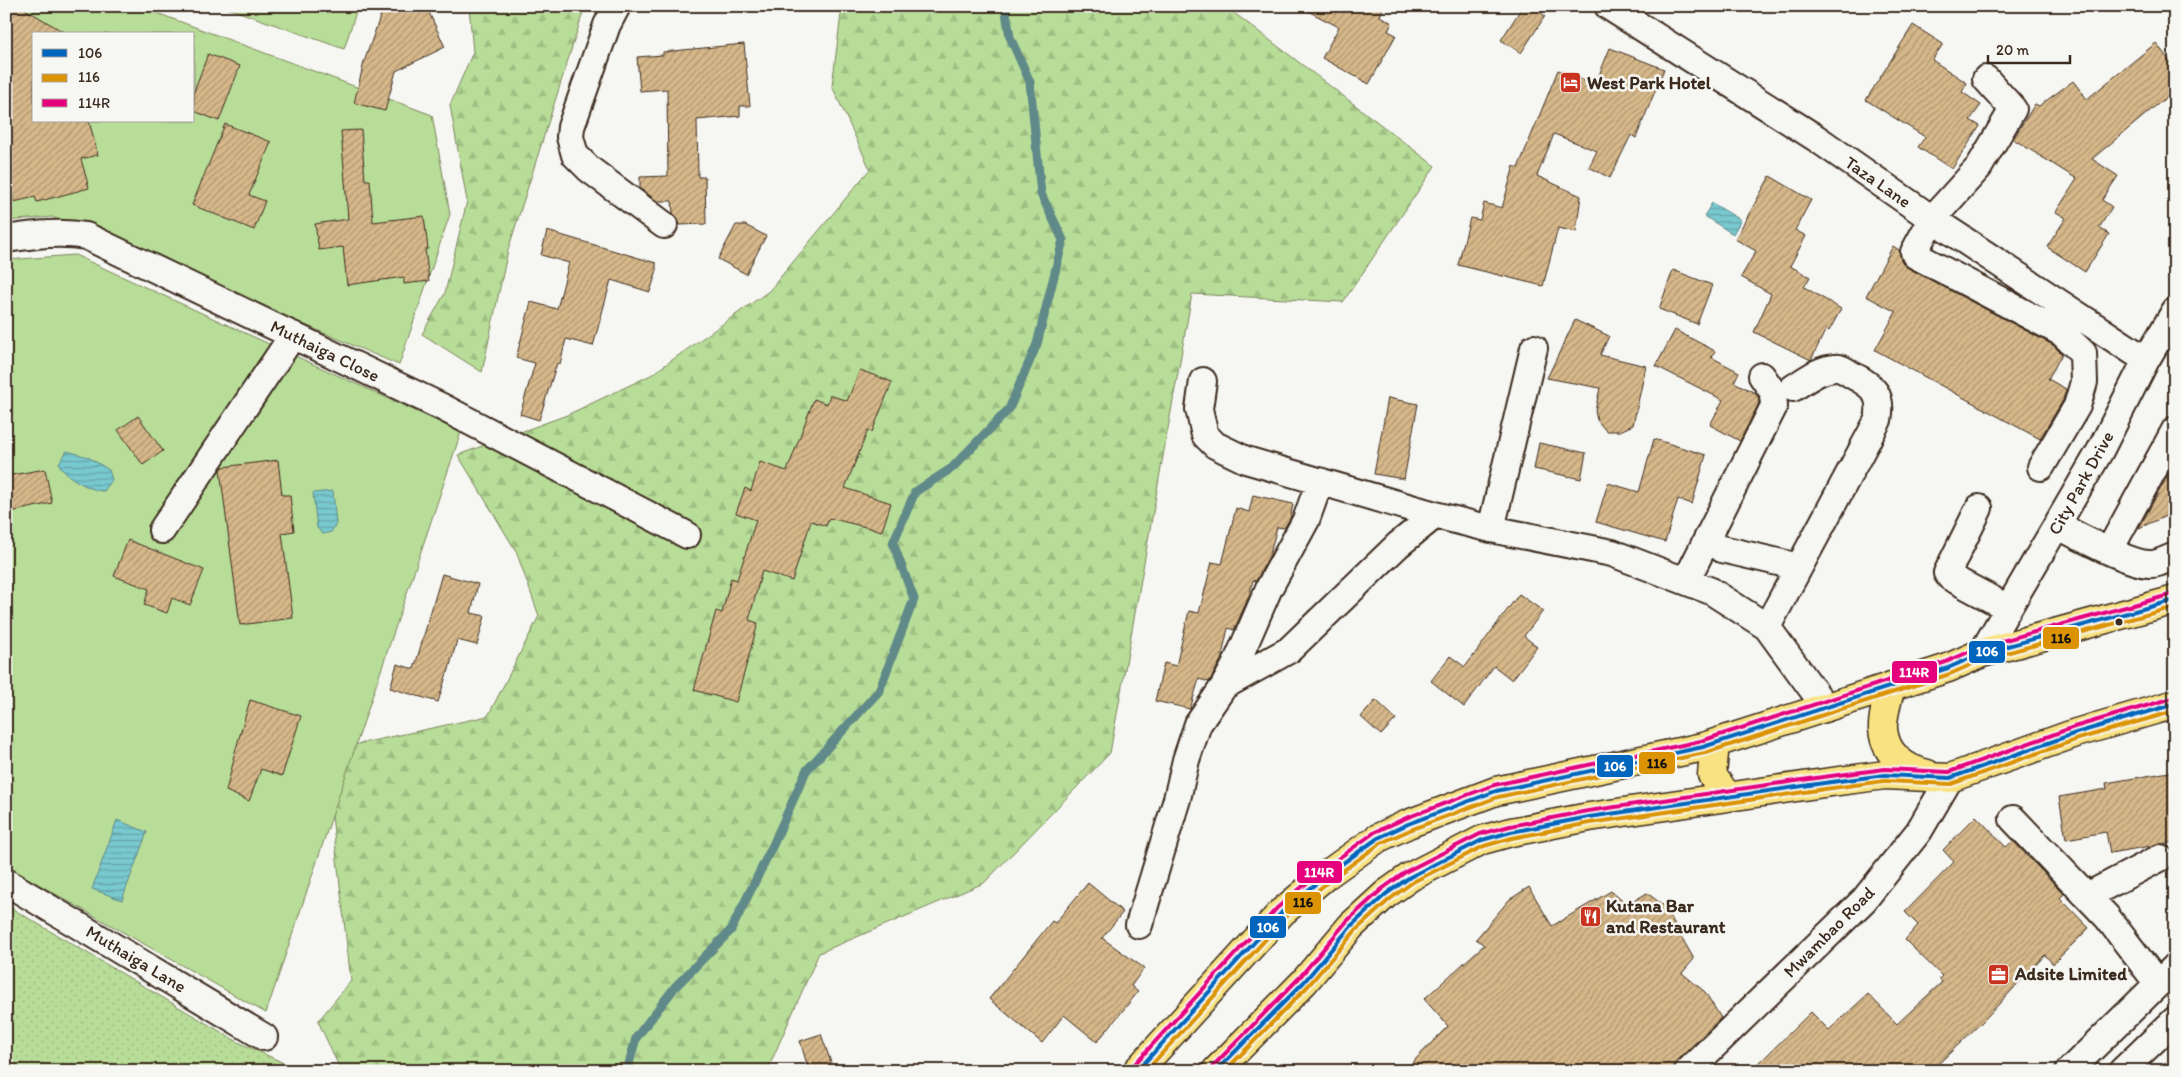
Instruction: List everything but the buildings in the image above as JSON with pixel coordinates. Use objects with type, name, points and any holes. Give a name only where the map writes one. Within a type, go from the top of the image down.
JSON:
[{"type":"main road","points":[[1137,1071],[1282,912],[1325,876],[1378,838],[1408,824],[1496,791],[1715,743],[1948,668],[1982,653],[2175,600]]},
{"type":"main road","points":[[1891,686],[1882,728],[1885,740],[1892,754],[1904,767],[1923,774],[1950,778]]},
{"type":"main road","points":[[1216,1071],[1304,982],[1351,926],[1386,894],[1410,877],[1482,840],[1511,832],[1589,817],[1885,775],[1950,778],[2076,733],[2175,704]]},
{"type":"main road","points":[[1715,743],[1712,775],[1728,797]]},
{"type":"street","points":[[617,6],[607,24],[571,126],[570,136],[575,155],[589,169],[664,225]]},
{"type":"street","name":"Taza Lane","points":[[1608,6],[1816,138],[1932,219],[2146,360]]},
{"type":"street","points":[[1986,79],[2013,109],[1979,167],[1932,219],[1914,249],[1915,255],[2062,333],[2083,353],[2084,382],[2077,406],[2041,467]]},
{"type":"street","name":"Muthaiga Close","points":[[6,239],[68,233],[86,236],[442,407],[687,535]]},
{"type":"street","name":"City Park Drive","points":[[1982,653],[2100,451],[2146,360],[2175,311]]},
{"type":"street","points":[[162,530],[293,335]]},
{"type":"street","points":[[1491,529],[1534,348]]},
{"type":"street","points":[[1767,627],[1878,420],[1881,405],[1876,392],[1862,380],[1838,367],[1821,370],[1793,388]]},
{"type":"street","points":[[1686,581],[1774,406],[1773,392],[1762,376]]},
{"type":"street","points":[[1203,381],[1199,409],[1205,434],[1215,445],[1246,460],[1320,482],[1491,529],[1612,553],[1686,581],[1711,592],[1767,627],[1826,708]]},
{"type":"street","points":[[2109,551],[2175,430]]},
{"type":"street","points":[[1139,926],[1178,799],[1186,760],[1198,724],[1235,666],[1269,588],[1306,520],[1320,482]]},
{"type":"street","points":[[1979,508],[1948,574],[1950,577],[2008,608]]},
{"type":"street","points":[[1224,686],[1289,650],[1398,545],[1435,515]]},
{"type":"street","points":[[2057,525],[2109,551],[2150,565],[2175,556]]},
{"type":"street","points":[[1722,549],[1799,567]]},
{"type":"street","name":"Mwambao Road","points":[[1688,1071],[1864,900],[1919,831],[1950,778]]},
{"type":"street","points":[[2013,819],[2107,917],[2167,976],[2069,1071]]},
{"type":"street","points":[[2088,896],[2160,858]]},
{"type":"street","name":"Muthaiga Lane","points":[[6,882],[264,1036]]},
{"type":"street","points":[[2122,1071],[2173,1026]]},
{"type":"green space","points":[[6,6],[138,6],[432,115],[450,214],[399,365],[52,217],[6,221]]},
{"type":"green space","points":[[222,6],[358,6],[344,49]]},
{"type":"green space","points":[[469,6],[583,6],[584,9],[508,250],[482,372],[422,334],[445,293],[467,201],[450,105],[473,52]]},
{"type":"green space","points":[[842,6],[1225,6],[1435,166],[1343,302],[1192,294],[1110,753],[984,883],[819,953],[767,1071],[341,1071],[318,1021],[351,981],[331,807],[344,747],[488,716],[539,616],[516,551],[458,455],[567,415],[651,375],[769,291],[870,169],[832,86]]},
{"type":"green space","points":[[75,255],[461,432],[266,1013],[6,866],[6,260]]},
{"type":"green space","points":[[6,905],[238,1042],[301,1071],[6,1071]]},
{"type":"water","points":[[1712,203],[1741,220],[1733,234],[1704,216]]},
{"type":"water","points":[[67,451],[88,457],[109,470],[112,480],[104,491],[85,486],[65,473],[59,463]]},
{"type":"water","points":[[333,491],[336,524],[331,532],[323,534],[317,528],[313,493]]},
{"type":"water","points":[[117,820],[147,832],[122,900],[92,889]]},
{"type":"waterway","points":[[627,1071],[636,1038],[675,987],[731,930],[773,845],[806,771],[879,691],[914,599],[893,543],[915,492],[952,468],[1009,409],[1037,344],[1063,240],[1041,194],[1030,82],[1010,37],[1005,6]]},
{"type":"transit line","name":"114R","points":[[1132,1067],[1277,908],[1321,871],[1375,832],[1406,818],[1494,785],[1701,741],[1946,662],[1980,647],[2173,594]]},
{"type":"transit line","name":"106","points":[[1137,1071],[1282,912],[1325,876],[1378,838],[1408,824],[1496,791],[1703,747],[1948,668],[1982,653],[2175,600]]},
{"type":"transit line","name":"116","points":[[1146,1071],[1286,917],[1329,881],[1381,843],[1498,797],[1705,753],[1950,674],[1984,659],[2175,607]]},
{"type":"transit line","name":"114R","points":[[1212,1067],[1299,978],[1347,921],[1382,889],[1407,871],[1480,834],[1510,826],[1588,811],[1823,777],[1885,769],[1949,772],[2074,727],[2173,698]]},
{"type":"transit line","name":"106","points":[[1216,1071],[1304,982],[1351,926],[1386,894],[1410,877],[1482,840],[1511,832],[1589,817],[1824,783],[1885,775],[1950,778],[2076,733],[2175,704]]},
{"type":"transit line","name":"116","points":[[1225,1071],[1308,986],[1356,930],[1390,899],[1413,882],[1484,846],[1512,838],[1590,823],[1885,781],[1951,784],[2078,739],[2175,711]]},
{"type":"place","name":"West Park Hotel","points":[[1571,83]]},
{"type":"place","name":"Kutana Bar and Restaurant","points":[[1590,916]]},
{"type":"place","name":"Adsite Limited","points":[[1999,974]]}]
